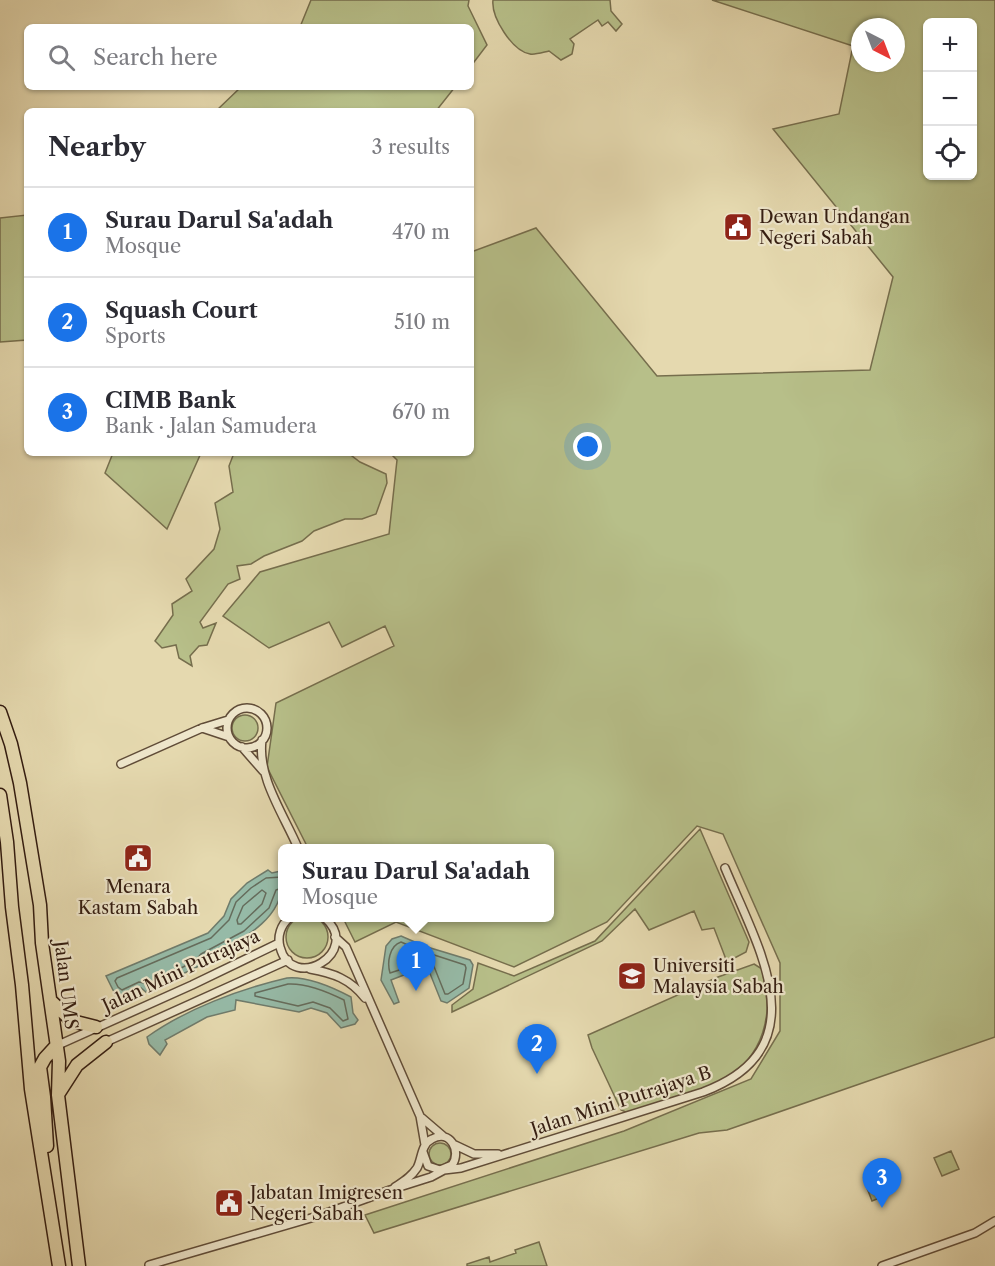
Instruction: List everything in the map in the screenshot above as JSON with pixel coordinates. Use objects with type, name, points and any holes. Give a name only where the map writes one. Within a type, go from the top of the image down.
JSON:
[{"type":"highway","name":"Jalan UMS","points":[[0,712],[11,744],[28,823],[40,905],[42,943],[59,1061],[58,1095],[79,1266]]},
{"type":"highway","points":[[0,795],[7,842],[31,1089],[59,1266]]},
{"type":"highway","points":[[52,1002],[72,1021],[96,1027]]},
{"type":"highway","points":[[58,1095],[77,1065],[106,1042]]},
{"type":"highway","points":[[45,1170],[48,1137],[40,1066],[56,1046]]},
{"type":"street","points":[[121,764],[202,728],[228,720],[239,710],[254,709],[266,721],[267,731],[262,740],[260,753],[263,771],[296,844]]},
{"type":"street","points":[[228,720],[227,728],[232,742],[242,747],[263,771]]},
{"type":"street","points":[[202,728],[229,736]]},
{"type":"street","points":[[242,747],[253,747],[262,740]]},
{"type":"street","name":"Jalan Mini Putrajaya B","points":[[148,1265],[318,1216],[431,1177],[444,1170],[461,1168],[721,1085],[741,1072],[757,1057],[764,1044],[773,1006],[770,983],[725,868]]},
{"type":"street","points":[[286,922],[280,931],[279,942],[282,954],[295,966],[329,973],[352,984],[371,1007]]},
{"type":"street","points":[[328,922],[335,937],[346,947],[420,1116],[423,1158],[428,1166],[435,1170],[444,1170],[452,1165],[456,1158],[455,1145]]},
{"type":"street","points":[[307,968],[319,966],[328,958],[334,948],[335,937]]},
{"type":"street","name":"Jalan Mini Putrajaya","points":[[56,1046],[192,985],[279,942]]},
{"type":"street","name":"Jalan Mini Putrajaya","points":[[106,1042],[288,960]]},
{"type":"street","points":[[420,1116],[455,1145],[474,1154],[502,1155]]},
{"type":"street","points":[[390,1190],[408,1179],[418,1166],[424,1149],[431,1139],[444,1137]]},
{"type":"street","points":[[882,1266],[975,1233],[995,1221]]},
{"type":"green space","points":[[311,0],[469,0],[468,6],[487,45],[474,62],[474,24],[301,24]]},
{"type":"green space","points":[[493,0],[610,0],[611,11],[622,24],[616,31],[608,22],[602,26],[598,20],[570,39],[574,44],[572,54],[561,60],[549,51],[530,54],[516,47],[499,24]]},
{"type":"green space","points":[[712,0],[995,0],[995,1037],[727,1130],[699,1133],[374,1233],[365,1215],[624,1131],[751,1079],[780,1031],[780,963],[723,834],[697,826],[607,922],[514,967],[396,922],[554,922],[554,844],[306,844],[267,767],[276,703],[394,646],[385,626],[342,647],[329,622],[269,648],[223,616],[260,572],[389,534],[397,460],[393,456],[474,456],[474,251],[536,228],[657,376],[870,370],[893,277],[773,129],[839,114],[851,56],[851,72],[905,72],[905,18],[851,18],[851,45]]},
{"type":"green space","points":[[238,90],[453,90],[438,108],[219,108]]},
{"type":"green space","points":[[24,215],[24,340],[0,342],[0,218]]},
{"type":"green space","points":[[112,456],[200,456],[167,529],[105,473]]},
{"type":"green space","points":[[233,456],[352,456],[386,474],[387,483],[376,514],[362,519],[345,519],[314,531],[302,541],[264,556],[251,564],[237,566],[240,579],[228,584],[200,622],[203,628],[216,623],[207,645],[199,646],[190,656],[192,666],[179,658],[176,645],[162,648],[155,641],[173,615],[172,604],[192,591],[186,579],[214,549],[220,529],[215,503],[233,492],[229,466]]},
{"type":"green space","points":[[245,715],[254,719],[258,728],[254,737],[245,741],[236,737],[232,728],[236,719]]},
{"type":"green space","points":[[700,829],[749,942],[746,952],[727,962],[714,928],[702,930],[694,911],[649,930],[635,909],[602,941],[452,1012],[452,1005],[473,989],[478,963],[514,976],[595,941]]},
{"type":"green space","points":[[292,922],[322,922],[327,929],[327,945],[315,957],[299,957],[287,945],[287,929]]},
{"type":"green space","points":[[345,922],[396,922],[355,942]]},
{"type":"green space","points":[[754,964],[762,969],[767,1011],[761,1036],[751,1056],[736,1072],[696,1092],[628,1113],[621,1110],[588,1035],[718,977]]},
{"type":"green space","points":[[436,1143],[444,1143],[451,1150],[451,1158],[444,1165],[436,1165],[429,1158],[429,1150]]},
{"type":"green space","points":[[951,1151],[959,1169],[942,1176],[934,1158]]},
{"type":"green space","points":[[881,1176],[889,1194],[872,1201],[865,1183]]},
{"type":"green space","points":[[539,1242],[547,1266],[467,1266],[467,1264],[489,1257],[490,1262]]},
{"type":"water","points":[[268,870],[272,873],[278,872],[278,903],[258,927],[231,945],[203,959],[203,964],[146,992],[141,988],[120,998],[113,990],[106,976],[208,933],[224,916],[231,899],[247,883]]},
{"type":"water","points":[[401,936],[424,946],[470,960],[473,965],[469,988],[447,1003],[441,1001],[427,966],[391,980],[399,1002],[394,1004],[381,980],[386,946],[392,939]]},
{"type":"water","points":[[287,978],[311,980],[351,997],[353,1013],[358,1020],[355,1024],[341,1028],[327,1013],[311,1008],[299,1012],[236,1000],[235,1010],[207,1017],[165,1040],[167,1044],[160,1055],[149,1044],[147,1037],[196,1009],[232,994]]},
{"type":"place","name":"Dewan Undangan Negeri Sabah","points":[[738,227]]},
{"type":"place","name":"Menara Kastam Sabah","points":[[138,858]]},
{"type":"place","name":"Universiti Malaysia Sabah","points":[[632,976]]},
{"type":"place","name":"Surau Darul Sa'adah","points":[[416,991]]},
{"type":"place","name":"Squash Court","points":[[537,1074]]},
{"type":"place","name":"Jabatan Imigresen Negeri Sabah","points":[[229,1203]]},
{"type":"place","name":"CIMB Bank","points":[[882,1208]]}]
